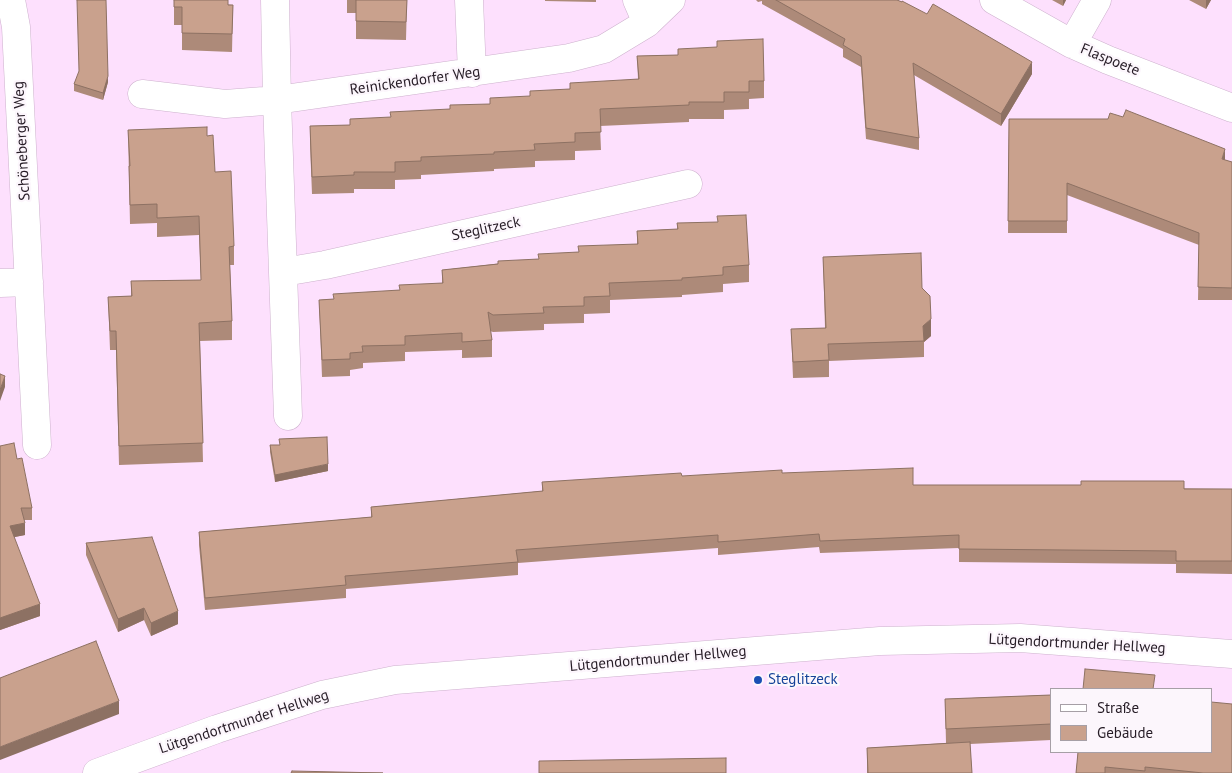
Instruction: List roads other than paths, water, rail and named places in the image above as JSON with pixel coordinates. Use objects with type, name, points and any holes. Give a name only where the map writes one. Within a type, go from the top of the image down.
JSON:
[{"type":"street","name":"Schöneberger Weg","points":[[11,0],[16,27],[37,445]]},
{"type":"street","points":[[275,0],[288,416]]},
{"type":"street","points":[[469,0],[472,73]]},
{"type":"street","name":"Reinickendorfer Weg","points":[[142,94],[225,104],[277,100],[569,58],[604,49],[642,12],[671,0]]},
{"type":"street","name":"Flaspoete","points":[[994,0],[1072,44],[1232,108]]},
{"type":"street","points":[[1072,44],[1097,0]]},
{"type":"street","name":"Steglitzeck","points":[[284,272],[325,265],[688,184]]},
{"type":"street","points":[[0,284],[29,282]]},
{"type":"street","name":"Lütgendortmunder Hellweg","points":[[97,773],[217,729],[322,694],[395,680],[880,641],[1020,638],[1232,654]]},
{"type":"place","name":"Steglitzeck","points":[[758,680]]}]
